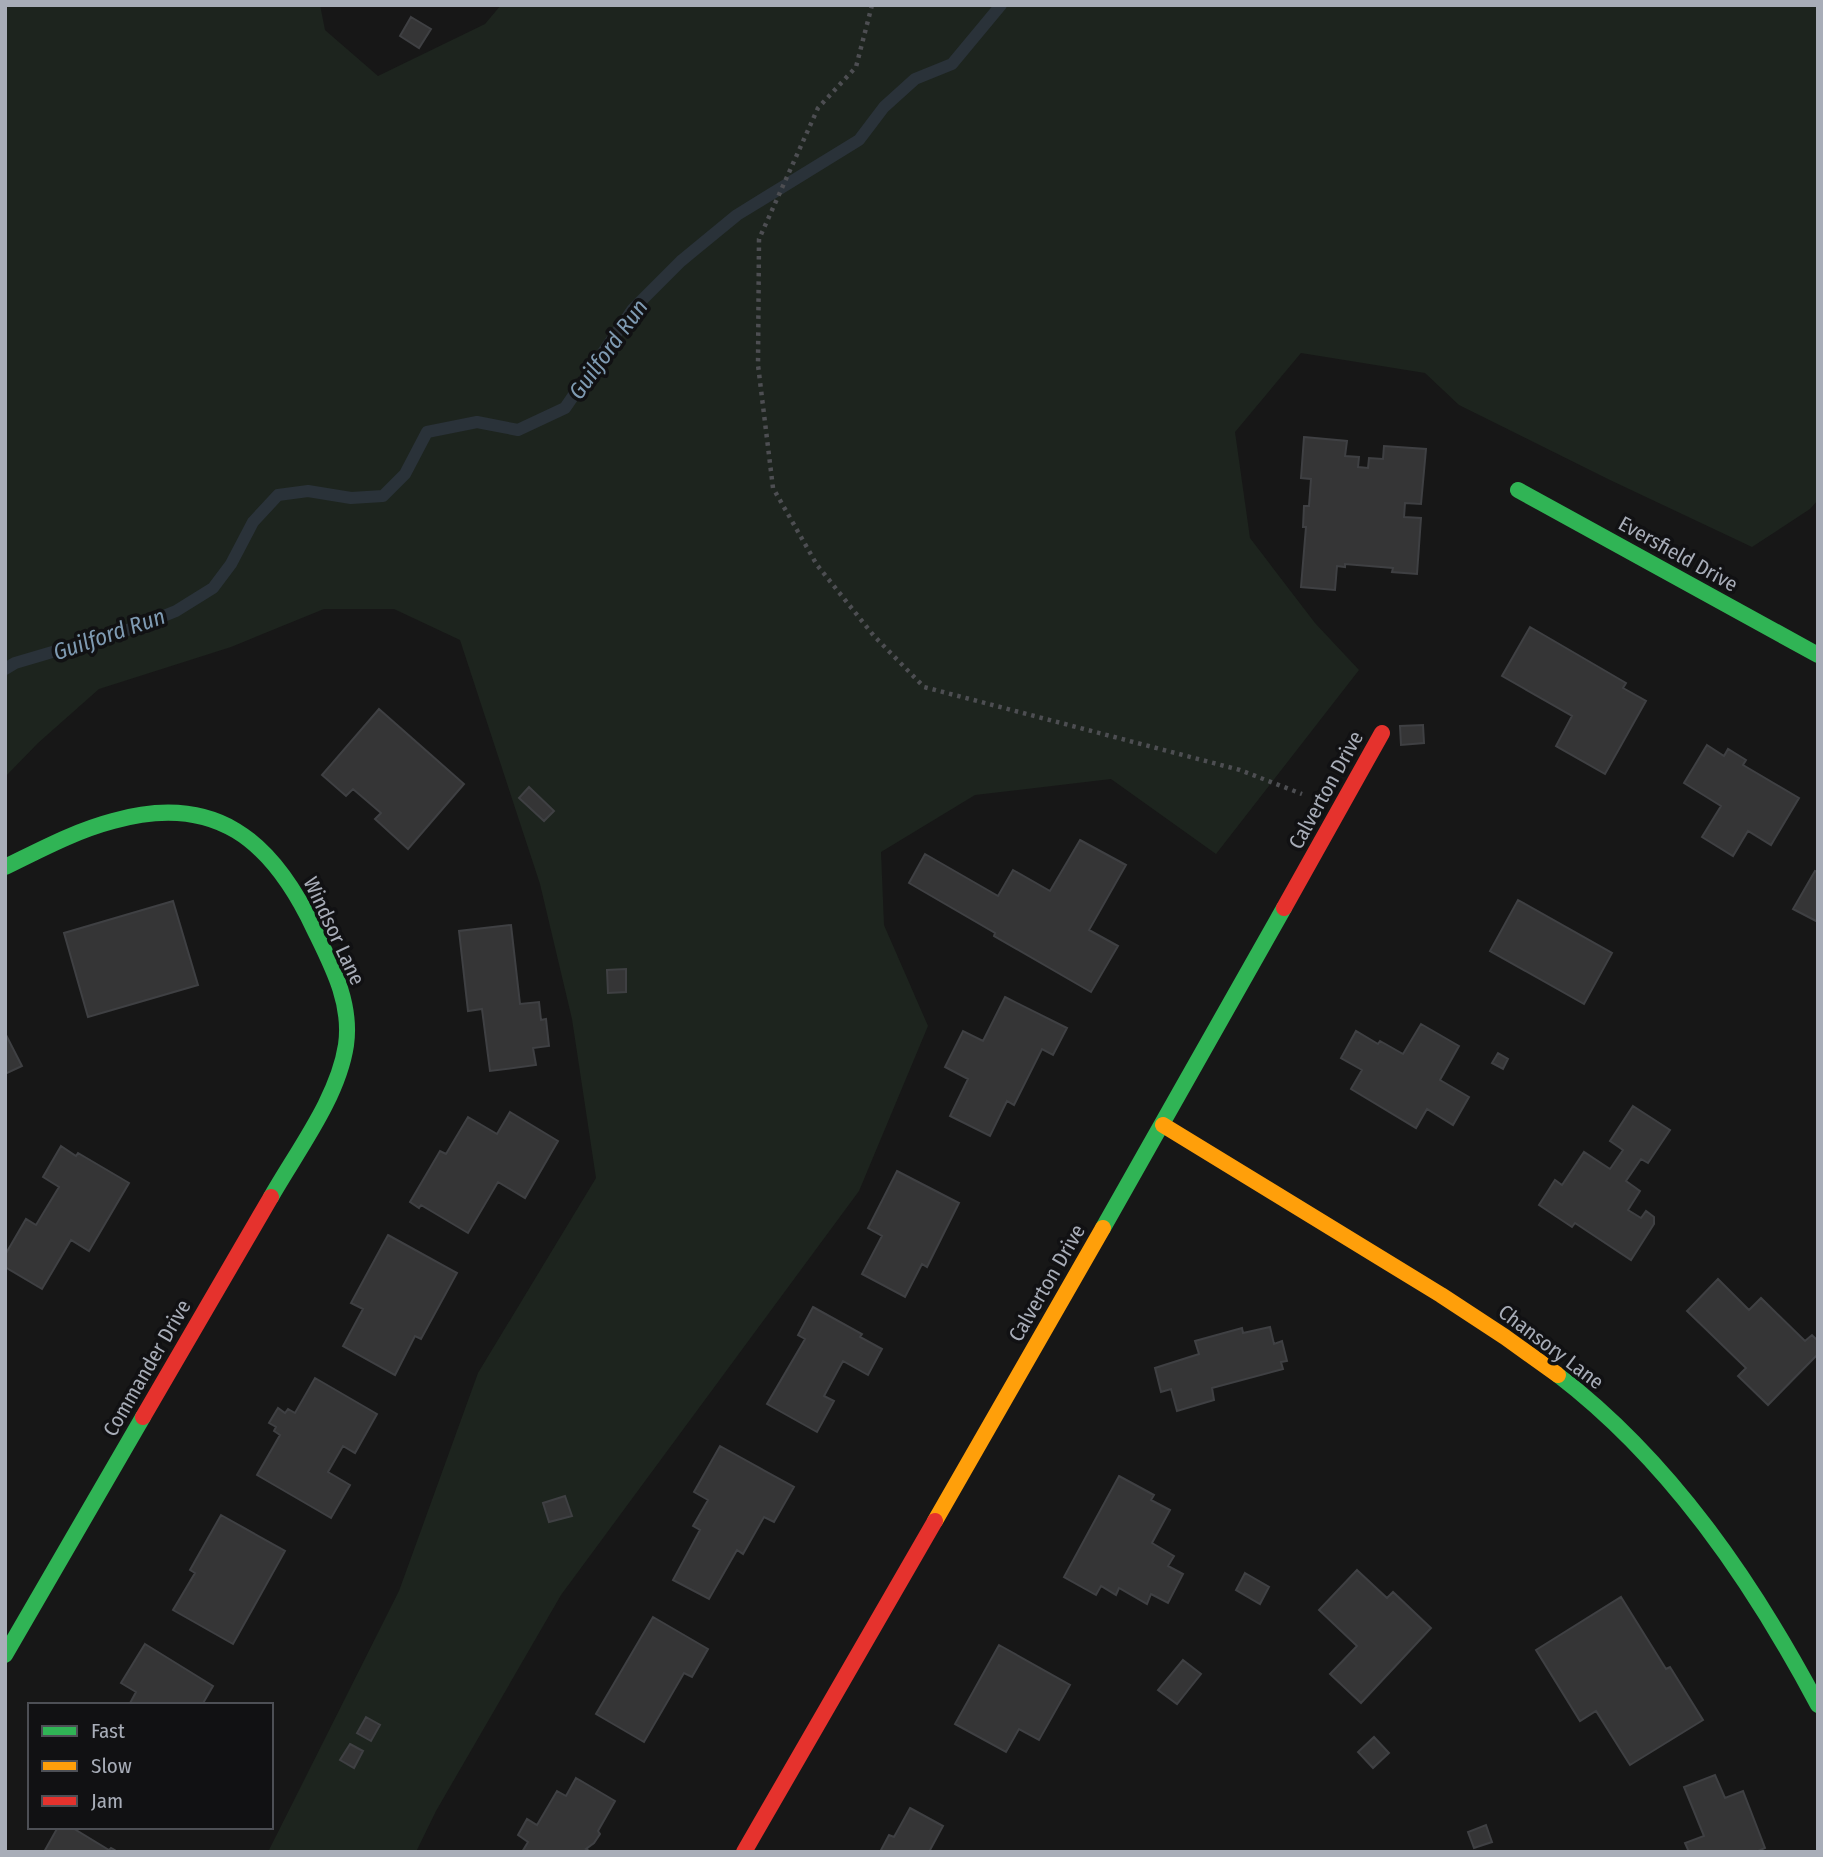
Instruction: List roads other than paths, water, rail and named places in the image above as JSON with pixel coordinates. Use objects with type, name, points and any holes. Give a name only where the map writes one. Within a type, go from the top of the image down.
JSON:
[{"type":"street","name":"Eversfield Drive","points":[[1518,490],[1818,655]]},
{"type":"street","name":"Calverton Drive","points":[[744,1852],[1163,1125],[1382,733]]},
{"type":"street","name":"Windsor Lane","points":[[5,867],[87,830],[137,814],[182,813],[203,817],[244,833],[260,846],[291,883],[335,974],[343,999],[347,1024],[342,1063],[326,1102]]},
{"type":"street","name":"Commander Drive","points":[[5,1655],[326,1102]]},
{"type":"street","name":"Chansory Lane","points":[[1163,1125],[1437,1292],[1516,1344],[1569,1384],[1626,1434],[1709,1528],[1744,1576],[1791,1651],[1818,1705]]},
{"type":"waterway","name":"Guilford Run","points":[[5,669],[15,663],[134,628],[176,611],[213,588],[231,564],[253,522],[278,495],[308,491],[351,498],[383,496],[405,474],[427,432],[477,422],[518,430],[565,408],[633,309],[681,261],[737,215],[859,140],[884,107],[915,79],[952,64],[1001,5]]}]
